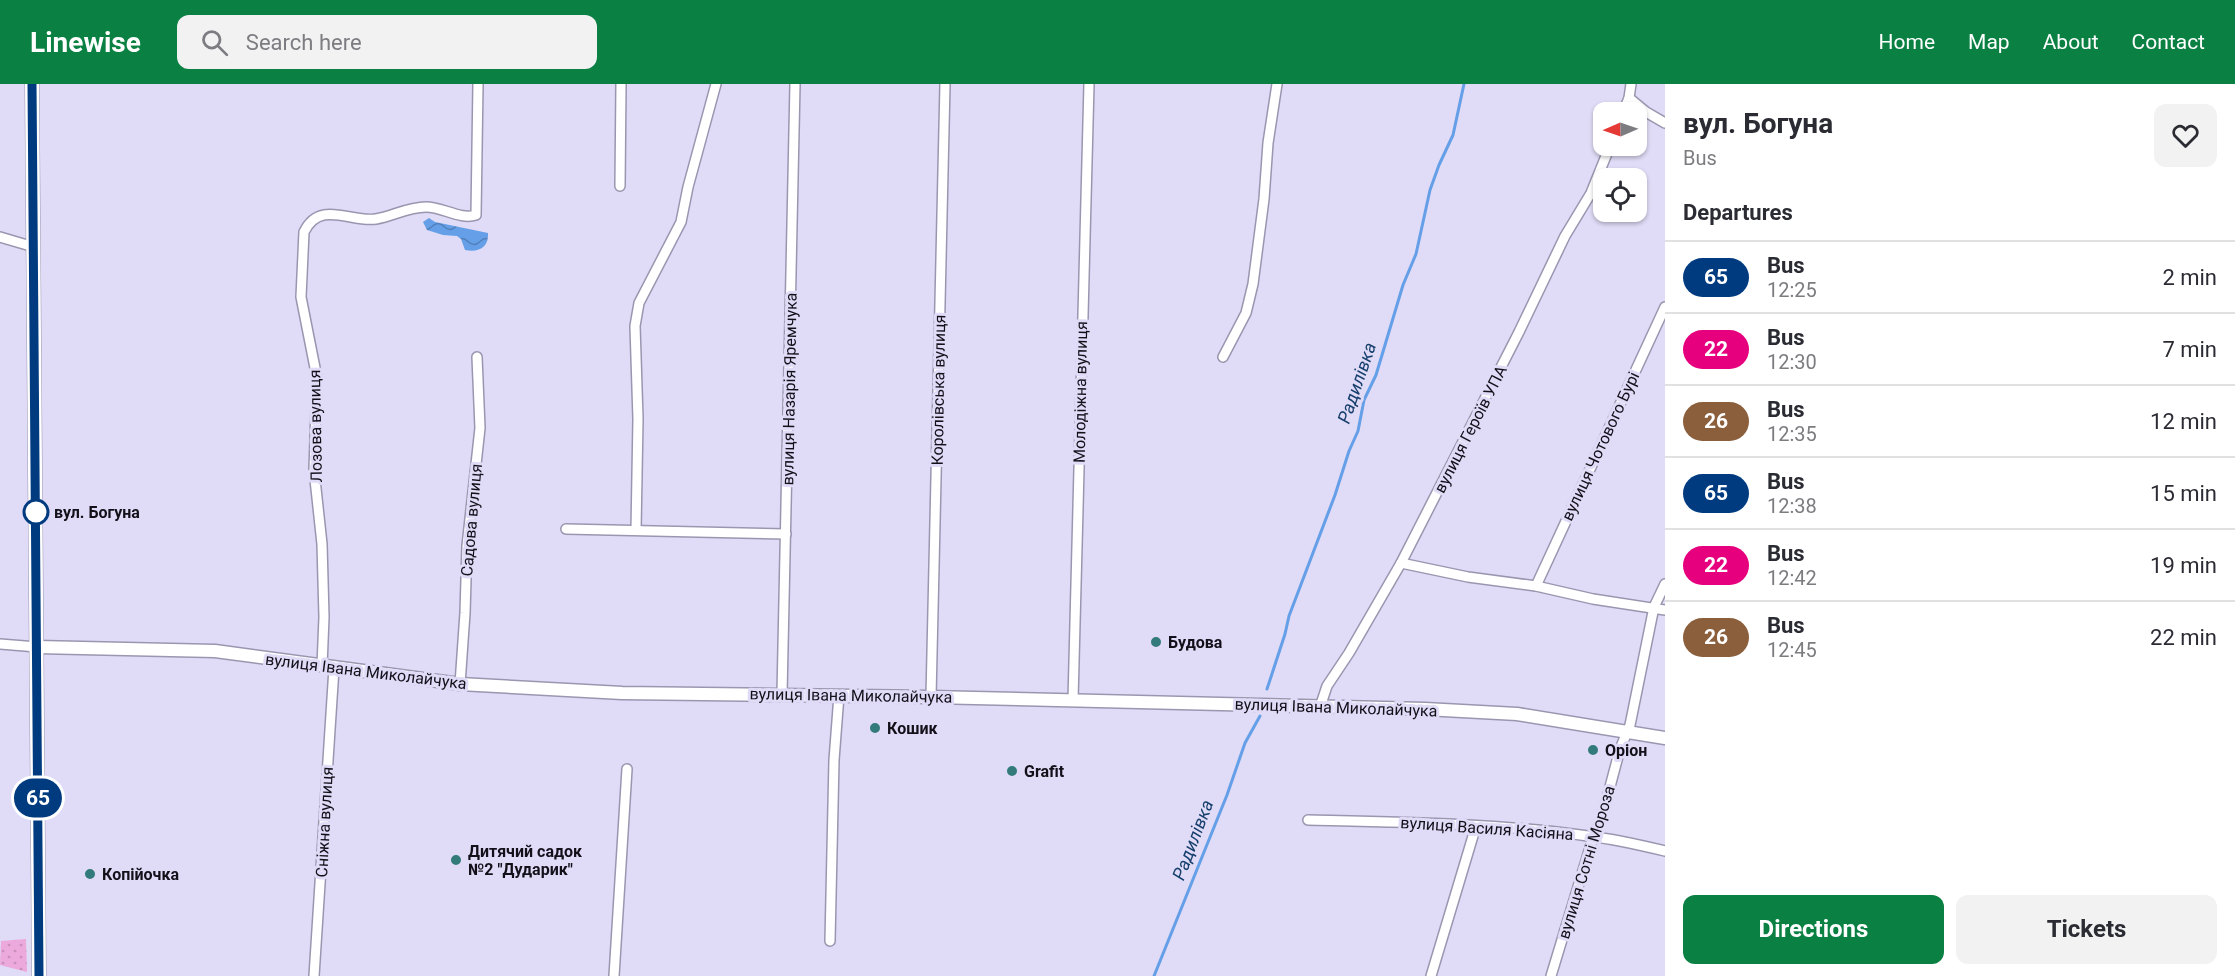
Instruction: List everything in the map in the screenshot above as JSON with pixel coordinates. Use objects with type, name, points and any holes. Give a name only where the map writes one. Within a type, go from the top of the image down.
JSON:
[{"type":"street","points":[[32,84],[39,976]]},
{"type":"street","name":"Лозова вулиця","points":[[328,667],[322,554],[314,470],[317,378],[301,290],[303,244],[308,224],[317,217],[327,214],[375,219],[414,208],[428,207],[469,217],[476,214],[478,84]]},
{"type":"street","points":[[620,186],[621,84]]},
{"type":"street","points":[[636,530],[638,419],[635,326],[639,303],[681,222],[688,187],[716,84]]},
{"type":"street","name":"вулиця Назарія Яремчука","points":[[782,694],[795,84]]},
{"type":"street","name":"Королівська вулиця","points":[[931,697],[945,84]]},
{"type":"street","name":"Молодіжна вулиця","points":[[1073,700],[1089,84]]},
{"type":"street","points":[[1223,357],[1246,313],[1253,284],[1264,199],[1268,143],[1277,84]]},
{"type":"street","points":[[1627,102],[1631,84]]},
{"type":"street","points":[[1629,98],[1646,112],[1665,123]]},
{"type":"street","name":"вулиця Героїв УПА","points":[[1320,707],[1327,686],[1349,653],[1401,563],[1519,332],[1565,236],[1591,193],[1606,156]]},
{"type":"street","points":[[0,237],[34,247]]},
{"type":"street","name":"вулиця Чотового Бурі","points":[[1536,586],[1665,307]]},
{"type":"street","name":"Садова вулиця","points":[[459,684],[465,613],[467,546],[480,428],[477,357]]},
{"type":"street","points":[[566,529],[786,534]]},
{"type":"street","points":[[1401,563],[1468,577],[1536,586],[1593,599],[1665,610]]},
{"type":"street","name":"вулиця Сотні Мороза","points":[[1551,976],[1593,836],[1602,817],[1620,749],[1628,731],[1654,607],[1665,584]]},
{"type":"street","points":[[0,644],[37,647]]},
{"type":"street","name":"вулиця Івана Миколайчука","points":[[37,647],[215,651],[459,684],[622,693],[840,695],[1251,704],[1517,714],[1665,738]]},
{"type":"street","name":"Сніжна вулиця","points":[[314,976],[328,667]]},
{"type":"street","points":[[830,941],[834,760],[840,695]]},
{"type":"street","points":[[614,976],[627,769]]},
{"type":"street","name":"вулиця Василя Касіяна","points":[[1308,820],[1476,826],[1593,836],[1665,850]]},
{"type":"street","points":[[1431,976],[1476,826]]},
{"type":"shaded area","points":[[26,939],[27,972],[0,965],[1,941]]},
{"type":"water","points":[[429,218],[435,222],[488,233],[487,242],[479,250],[465,250],[461,239],[457,236],[427,230],[423,222]]},
{"type":"waterway","name":"Радилівка","points":[[1267,689],[1289,616],[1358,431],[1364,400],[1376,375],[1403,285],[1416,254],[1430,190],[1453,135],[1464,84]]},
{"type":"waterway","name":"Радилівка","points":[[1154,976],[1227,795],[1245,743],[1260,716]]},
{"type":"bus line","name":"65","points":[[32,84],[39,976]]},
{"type":"place","name":"вул. Богуна","points":[[36,512]]},
{"type":"place","name":"Будова","points":[[1156,642]]},
{"type":"place","name":"Кошик","points":[[875,728]]},
{"type":"place","name":"Оріон","points":[[1593,750]]},
{"type":"place","name":"Grafit","points":[[1012,771]]},
{"type":"place","name":"Дитячий садок №2 \"Дударик\"","points":[[456,860]]},
{"type":"place","name":"Копійочка","points":[[90,874]]}]
